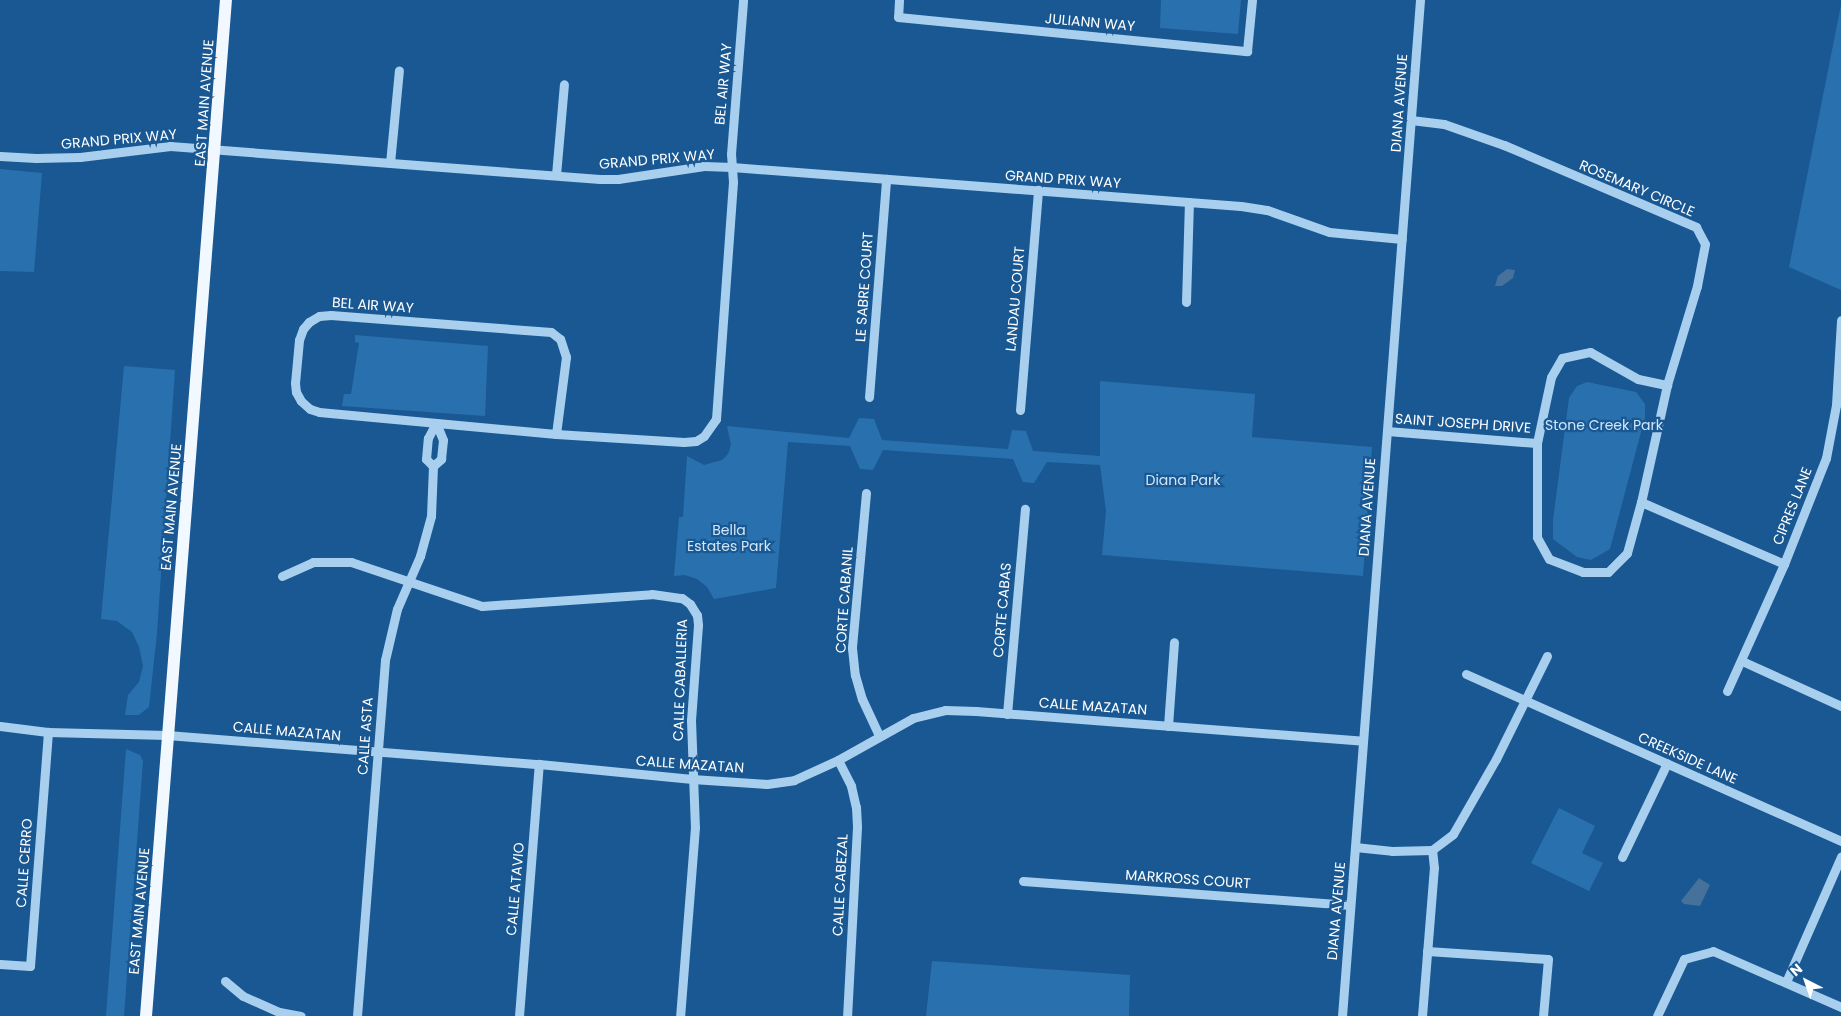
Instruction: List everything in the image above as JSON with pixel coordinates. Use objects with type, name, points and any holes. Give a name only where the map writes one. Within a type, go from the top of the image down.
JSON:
[{"type":"main road","name":"EAST MAIN AVENUE","points":[[146,1016],[226,0]]},
{"type":"street","name":"BEL AIR WAY","points":[[556,434],[566,357],[560,339],[550,332],[331,315],[320,316],[309,322],[303,329],[299,340],[295,383],[301,402],[310,409],[319,412],[556,434],[684,442],[696,441],[704,436],[711,429],[716,419],[733,182],[731,154],[742,0]]},
{"type":"street","name":"JULIANN WAY","points":[[899,0],[898,17],[1247,50],[1252,0]]},
{"type":"street","name":"DIANA AVENUE","points":[[1342,1016],[1420,0]]},
{"type":"street","points":[[390,163],[399,70]]},
{"type":"street","points":[[556,176],[564,84]]},
{"type":"street","name":"ROSEMARY CIRCLE","points":[[1411,120],[1444,124],[1467,130],[1696,227],[1706,244],[1697,286],[1667,385],[1641,502],[1627,553],[1608,572],[1583,572],[1549,559],[1537,537],[1537,443],[1551,377],[1562,358],[1590,352],[1638,379],[1667,385]]},
{"type":"street","name":"GRAND PRIX WAY","points":[[0,156],[80,158],[170,146],[556,176],[618,179],[704,166],[732,167],[1189,202],[1267,210],[1329,232],[1402,239]]},
{"type":"street","name":"LE SABRE COURT","points":[[869,397],[886,179]]},
{"type":"street","name":"LANDAU COURT","points":[[1020,410],[1038,190]]},
{"type":"street","points":[[1186,302],[1189,202]]},
{"type":"street","name":"CIPRES LANE","points":[[1727,691],[1784,564],[1826,458],[1836,405],[1841,320]]},
{"type":"street","name":"CALLE ASTA","points":[[433,466],[426,459],[426,452],[428,438],[436,423]]},
{"type":"street","name":"CALLE ASTA","points":[[357,1016],[385,660],[397,609],[420,556],[431,516],[433,466],[441,459],[443,440],[436,423]]},
{"type":"street","name":"SAINT JOSEPH DRIVE","points":[[1387,431],[1537,443]]},
{"type":"street","name":"CORTE CABANIL","points":[[866,493],[852,648],[855,675],[862,700],[879,735]]},
{"type":"street","points":[[1641,502],[1784,564]]},
{"type":"street","name":"CORTE CABAS","points":[[1007,714],[1025,509]]},
{"type":"street","name":"CALLE CABALLERIA","points":[[282,576],[312,562],[351,562],[482,606],[652,594],[682,598],[690,604],[697,615],[698,625],[691,720],[695,827],[680,1016]]},
{"type":"street","points":[[1168,726],[1174,642]]},
{"type":"street","points":[[1355,847],[1392,851],[1432,850],[1453,834],[1496,760],[1547,656]]},
{"type":"street","points":[[1742,661],[1841,706]]},
{"type":"street","name":"CREEKSIDE LANE","points":[[1466,674],[1841,841]]},
{"type":"street","name":"CALLE MAZATAN","points":[[0,726],[48,732],[167,735],[767,784],[794,780],[838,760],[879,735],[913,718],[945,710],[1363,741]]},
{"type":"street","name":"CALLE CERRO","points":[[0,964],[30,966],[48,732]]},
{"type":"street","name":"CALLE CABEZAL","points":[[838,760],[851,786],[857,827],[847,1016]]},
{"type":"street","points":[[1622,857],[1667,763]]},
{"type":"street","name":"CALLE ATAVIO","points":[[519,1016],[539,764]]},
{"type":"street","points":[[1422,1016],[1434,868],[1432,850]]},
{"type":"street","points":[[1786,982],[1841,857]]},
{"type":"street","name":"MARKROSS COURT","points":[[1023,880],[1350,905]]},
{"type":"street","points":[[1428,951],[1548,958],[1543,1016]]},
{"type":"street","points":[[1657,1016],[1684,959],[1714,951],[1841,1007]]},
{"type":"street","points":[[225,981],[243,996],[279,1012],[301,1016]]},
{"type":"green space","points":[[1161,0],[1241,0],[1238,34],[1160,28]]},
{"type":"green space","points":[[1841,5],[1841,290],[1789,267]]},
{"type":"green space","points":[[0,169],[42,173],[34,272],[0,271]]},
{"type":"green space","points":[[355,335],[488,346],[485,416],[342,406],[344,394],[351,394],[359,343],[355,342]]},
{"type":"green space","points":[[124,366],[175,370],[157,633],[149,707],[139,715],[125,715],[128,695],[139,682],[143,666],[139,647],[132,632],[117,621],[101,619]]},
{"type":"green space","name":"Diana Park","points":[[1100,381],[1255,394],[1252,437],[1372,447],[1363,576],[1102,555],[1106,511],[1100,465],[1047,462],[1034,483],[1023,482],[1013,459],[883,450],[873,470],[860,469],[850,446],[788,442],[776,588],[714,599],[707,587],[697,579],[685,575],[674,576],[679,517],[683,517],[687,456],[704,465],[722,460],[728,454],[731,445],[727,426],[849,438],[859,418],[874,419],[882,440],[1008,449],[1012,430],[1026,431],[1033,451],[1100,456]]},
{"type":"green space","name":"Stone Creek Park","points":[[1587,382],[1636,392],[1645,404],[1645,417],[1610,549],[1591,560],[1577,557],[1553,539],[1553,520],[1569,398],[1577,386]]},
{"type":"green space","points":[[126,749],[140,755],[143,761],[124,1016],[106,1016]]},
{"type":"green space","points":[[1559,808],[1595,826],[1582,853],[1603,863],[1589,891],[1531,863]]},
{"type":"green space","points":[[932,961],[1130,975],[1129,1016],[926,1016]]},
{"type":"shaded area","points":[[1507,269],[1515,270],[1513,278],[1502,286],[1495,286],[1498,276]]},
{"type":"shaded area","points":[[1699,878],[1710,885],[1700,906],[1684,904],[1681,901]]},
{"type":"park label","name":"Bella Estates Park","points":[[729,538]]}]
